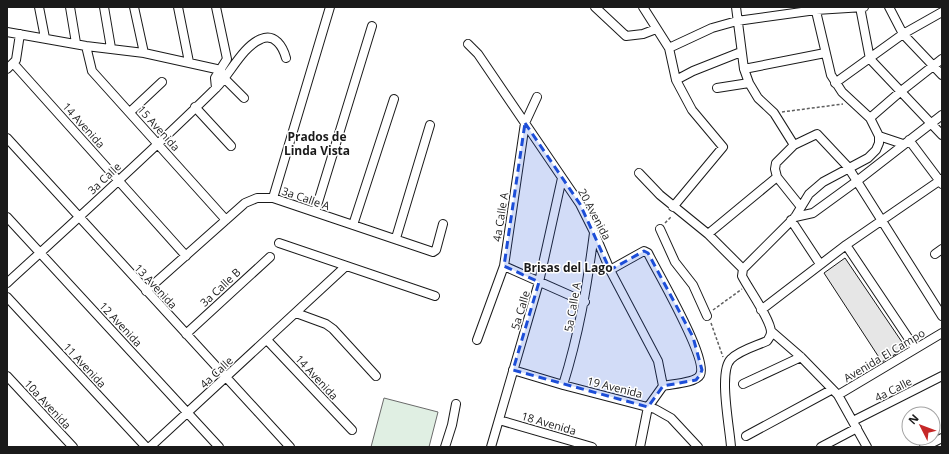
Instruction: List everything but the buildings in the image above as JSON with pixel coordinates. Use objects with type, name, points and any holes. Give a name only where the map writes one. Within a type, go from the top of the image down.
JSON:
[{"type":"street","points":[[39,7],[45,38]]},
{"type":"street","points":[[70,7],[76,43]]},
{"type":"street","points":[[104,7],[112,48]]},
{"type":"street","points":[[134,7],[144,53]]},
{"type":"street","points":[[178,7],[189,62]]},
{"type":"street","points":[[216,7],[227,59],[215,78],[216,88]]},
{"type":"street","points":[[273,198],[330,7]]},
{"type":"street","points":[[595,7],[626,36],[643,34],[656,29]]},
{"type":"street","points":[[643,7],[669,48],[676,80],[692,110],[723,147],[675,208]]},
{"type":"street","points":[[736,7],[744,69],[749,83],[758,98],[774,113],[794,145]]},
{"type":"street","points":[[669,48],[712,28],[737,21],[815,9],[862,7],[870,59],[942,135]]},
{"type":"street","points":[[889,7],[903,34],[942,76]]},
{"type":"street","points":[[815,9],[831,75],[836,83],[854,103],[870,118],[879,136],[876,150],[868,158],[848,167],[822,182],[809,194],[793,218],[743,269],[742,276],[762,310],[771,331],[801,357],[835,392],[867,447]]},
{"type":"street","points":[[836,83],[903,34],[942,12]]},
{"type":"street","points":[[315,212],[372,26]]},
{"type":"street","points":[[8,30],[20,34],[86,46],[144,53],[221,70]]},
{"type":"street","points":[[7,69],[16,60],[20,34]]},
{"type":"street","name":"3a Calle","points":[[7,283],[216,88],[225,79],[250,46],[262,38],[272,38],[282,46],[286,58]]},
{"type":"street","name":"20 Avenida","points":[[468,44],[478,54],[580,204],[610,270],[658,361],[663,386]]},
{"type":"street","name":"15 Avenida","points":[[86,46],[92,71],[226,220]]},
{"type":"street","points":[[676,80],[693,71],[742,52]]},
{"type":"street","points":[[744,69],[825,53]]},
{"type":"street","points":[[870,118],[932,66],[942,60]]},
{"type":"street","name":"14 Avenida","points":[[13,63],[186,256]]},
{"type":"street","points":[[225,79],[244,98]]},
{"type":"street","points":[[130,112],[162,82]]},
{"type":"street","points":[[717,88],[749,83]]},
{"type":"street","name":"4a Calle A","points":[[477,340],[504,266],[525,123],[537,97]]},
{"type":"street","points":[[353,225],[394,99]]},
{"type":"street","points":[[195,107],[231,146]]},
{"type":"street","points":[[793,218],[813,213],[942,115]]},
{"type":"street","points":[[396,238],[430,125]]},
{"type":"street","points":[[801,207],[777,177],[774,169],[776,163],[794,145],[817,134],[848,167],[883,220],[942,316]]},
{"type":"street","points":[[762,310],[846,245],[941,182],[906,142],[879,136]]},
{"type":"street","name":"13 Avenida","points":[[7,138],[78,218],[290,447]]},
{"type":"street","points":[[640,173],[660,195],[708,234],[743,269]]},
{"type":"street","points":[[708,234],[777,177]]},
{"type":"street","name":"5a Calle","points":[[491,447],[540,282],[562,178]]},
{"type":"street","name":"3a Calle A","points":[[146,291],[245,203],[257,198],[273,198],[396,238],[433,252],[436,250],[443,224]]},
{"type":"street","name":"12 Avenida","points":[[7,217],[219,447]]},
{"type":"street","points":[[793,218],[820,264]]},
{"type":"street","points":[[660,229],[675,262],[693,285],[708,316]]},
{"type":"street","name":"5a Calle A","points":[[563,385],[576,345],[585,302],[594,232]]},
{"type":"street","points":[[279,243],[435,296]]},
{"type":"street","points":[[846,245],[915,348]]},
{"type":"street","points":[[935,254],[942,249]]},
{"type":"street","points":[[610,270],[646,251],[693,338],[702,370],[696,380],[663,386],[648,407],[641,443],[647,447]]},
{"type":"street","name":"3a Calle B","points":[[186,334],[270,257]]},
{"type":"street","name":"4a Calle","points":[[150,447],[346,266]]},
{"type":"street","points":[[504,266],[585,302]]},
{"type":"street","name":"11 Avenida","points":[[7,297],[146,447]]},
{"type":"street","points":[[296,313],[326,324],[333,329],[376,376]]},
{"type":"street","points":[[731,447],[725,390],[726,365],[736,355],[767,341],[770,337],[771,331]]},
{"type":"street","name":"Avenida El Campo","points":[[746,436],[835,392],[942,333]]},
{"type":"street","name":"14 Avenida","points":[[267,340],[352,430]]},
{"type":"street","points":[[743,384],[801,357]]},
{"type":"street","name":"19 Avenida","points":[[513,370],[563,385],[648,407],[671,418],[698,447]]},
{"type":"street","name":"10a Avenida","points":[[7,376],[73,447]]},
{"type":"street","name":"4a Calle","points":[[821,447],[855,424],[942,376]]},
{"type":"street","points":[[445,447],[456,404]]},
{"type":"street","name":"18 Avenida","points":[[499,420],[592,447]]},
{"type":"street","points":[[924,447],[942,438]]},
{"type":"path","points":[[774,113],[854,103]]},
{"type":"path","points":[[660,229],[675,208]]},
{"type":"path","points":[[726,365],[708,316],[720,304],[747,286]]},
{"type":"highlighted area","points":[[525,123],[580,204],[610,270],[644,251],[648,253],[693,337],[702,370],[700,375],[696,380],[663,386],[648,407],[513,370],[539,282],[504,266]]},
{"type":"green space","points":[[384,398],[438,412],[429,447],[371,447]]},
{"type":"district","name":"Prados de Linda Vista","points":[[317,143]]},
{"type":"district","name":"Brisas del Lago","points":[[568,267]]}]
